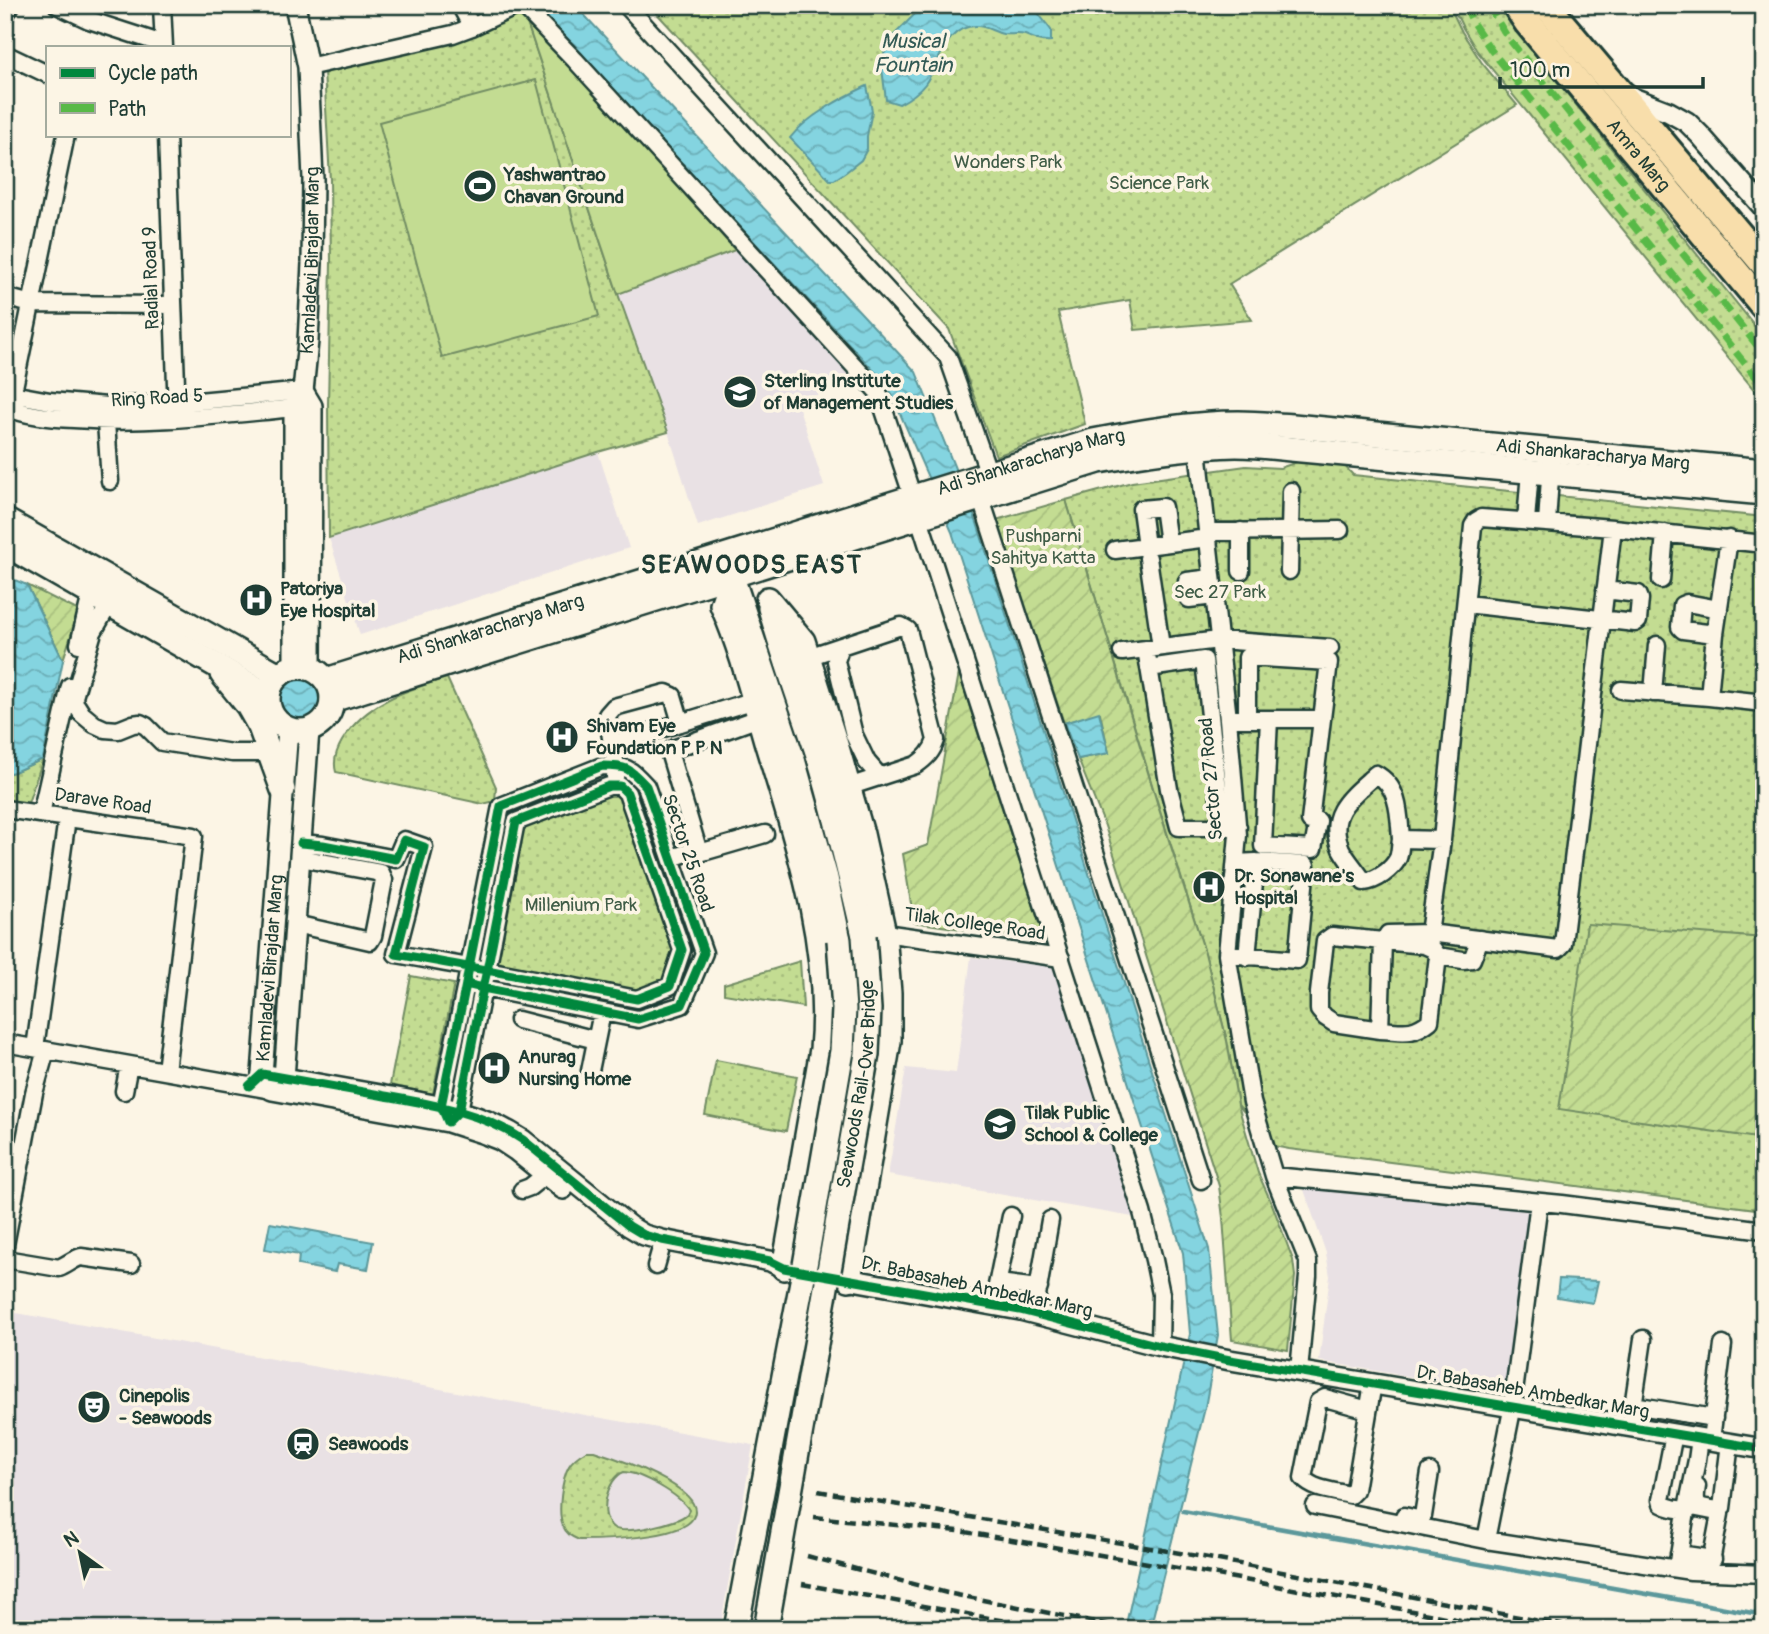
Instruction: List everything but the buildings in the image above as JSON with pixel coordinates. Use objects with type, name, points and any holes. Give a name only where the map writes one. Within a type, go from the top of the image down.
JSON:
[{"type":"highway","name":"Amra Marg","points":[[1516,5],[1528,23],[1764,306]]},
{"type":"highway","name":"Amra Marg","points":[[1546,5],[1764,264]]},
{"type":"main road","name":"Adi Shankaracharya Marg","points":[[302,681],[729,566],[979,489],[1093,441],[1144,432],[1197,436],[1239,423],[1293,426],[1544,465],[1764,494]]},
{"type":"main road","name":"Adi Shankaracharya Marg","points":[[1544,465],[1757,468]]},
{"type":"main road","points":[[5,520],[302,681],[331,708],[323,722],[299,729],[279,723],[272,715],[269,705],[302,681]]},
{"type":"main road","points":[[5,544],[213,663],[302,681]]},
{"type":"main road","name":"Seawoods Rail-Over Bridge","points":[[755,558],[838,828],[874,934],[868,993],[867,1054],[766,1629]]},
{"type":"main road","points":[[729,566],[722,604],[757,709],[806,883],[819,943],[824,1002],[822,1049],[784,1268]]},
{"type":"main road","name":"Seawoods Rail-Over Bridge","points":[[729,566],[794,763],[826,878],[839,940],[844,1009],[842,1051],[804,1271],[736,1629]]},
{"type":"main road","points":[[768,599],[803,640],[871,869],[874,934],[889,993],[889,1041],[849,1279]]},
{"type":"main road","points":[[213,663],[248,706],[260,727],[283,790]]},
{"type":"street","points":[[5,15],[11,5]]},
{"type":"street","points":[[57,5],[89,20],[164,45],[162,5]]},
{"type":"street","name":"Kamladevi Birajdar Marg","points":[[295,5],[308,67],[313,179],[308,341],[303,402],[302,681]]},
{"type":"street","points":[[460,5],[472,27]]},
{"type":"street","points":[[308,67],[453,34],[520,5],[575,60],[878,392],[921,506],[1142,1212],[1161,1294],[1163,1346]]},
{"type":"street","points":[[626,5],[948,357],[979,489],[1201,1181]]},
{"type":"street","points":[[5,54],[46,74]]},
{"type":"street","points":[[1611,83],[1633,98],[1687,122],[1764,208]]},
{"type":"street","points":[[8,401],[66,136]]},
{"type":"street","name":"Radial Road 9","points":[[167,136],[177,412]]},
{"type":"street","points":[[5,298],[31,304],[173,305]]},
{"type":"street","name":"Ring Road 5","points":[[8,401],[47,417],[106,422],[177,412],[303,402]]},
{"type":"street","name":"Ring Road 5","points":[[8,401],[50,401],[177,412]]},
{"type":"street","points":[[106,422],[110,481]]},
{"type":"street","name":"Sector 27 Road","points":[[1197,436],[1228,719],[1230,827],[1238,846],[1227,954],[1252,1102],[1274,1176],[1308,1261],[1299,1371]]},
{"type":"street","points":[[1526,522],[1544,465]]},
{"type":"street","points":[[1544,465],[1547,523]]},
{"type":"street","points":[[1289,571],[1291,491]]},
{"type":"street","points":[[1149,668],[1204,660],[1230,827],[1179,827],[1170,789],[1149,668],[1154,648],[1141,509],[1163,507],[1168,543]]},
{"type":"street","points":[[1429,933],[1442,840],[1473,526],[1476,521],[1481,518],[1613,528],[1764,544]]},
{"type":"street","points":[[1380,1030],[1383,942],[1388,934],[1429,933],[1558,948],[1563,944],[1613,528]]},
{"type":"street","points":[[1115,550],[1147,552],[1168,543],[1241,531],[1340,530]]},
{"type":"street","points":[[1241,531],[1241,571]]},
{"type":"street","points":[[1661,580],[1665,533]]},
{"type":"street","points":[[1709,698],[1729,539]]},
{"type":"street","points":[[1187,581],[1212,578]]},
{"type":"street","points":[[1465,604],[1635,623],[1638,621],[1638,594],[1605,590]]},
{"type":"street","points":[[1189,599],[1214,596]]},
{"type":"street","points":[[100,599],[74,697],[75,703],[89,720],[105,729],[118,730],[133,723],[140,723],[162,742],[232,753],[271,753]]},
{"type":"street","points":[[41,814],[100,599]]},
{"type":"street","points":[[1715,634],[1683,630],[1679,622],[1682,605],[1687,603],[1719,609]]},
{"type":"street","points":[[808,657],[901,626],[908,630],[936,740],[933,750],[916,765],[848,787]]},
{"type":"street","points":[[1122,652],[1219,640],[1328,653]]},
{"type":"street","points":[[1653,693],[1657,645]]},
{"type":"street","points":[[841,646],[836,661],[854,735],[867,762],[880,777]]},
{"type":"street","points":[[1269,719],[1263,846],[1313,849],[1318,821],[1310,821],[1328,653]]},
{"type":"street","points":[[1247,719],[1247,657],[1328,653]]},
{"type":"street","points":[[1621,690],[1764,703]]},
{"type":"street","points":[[516,821],[615,786],[615,766],[607,716],[614,708],[667,693],[673,696],[681,723]]},
{"type":"street","points":[[612,744],[681,723],[757,709]]},
{"type":"street","points":[[757,709],[673,749],[670,755],[698,849],[703,852],[765,834]]},
{"type":"street","points":[[1228,719],[1322,719]]},
{"type":"street","name":"Kamladevi Birajdar Marg","points":[[267,1082],[283,790],[299,729]]},
{"type":"street","name":"Kamladevi Birajdar Marg","points":[[267,1082],[295,924],[300,850],[299,729]]},
{"type":"street","points":[[501,806],[602,766],[615,766]]},
{"type":"street","name":"Sector 25 Road","points":[[466,984],[638,1019],[682,1005],[704,953],[646,786],[629,768],[615,766]]},
{"type":"street","points":[[1376,774],[1393,790],[1398,803],[1401,839],[1398,857],[1391,867],[1373,881],[1364,882],[1341,848],[1336,827],[1339,811],[1376,774]]},
{"type":"street","name":"Sector 25 Road","points":[[615,786],[620,786],[627,793],[682,950],[677,966]]},
{"type":"street","points":[[501,806],[516,821]]},
{"type":"street","points":[[450,1113],[468,967],[501,806]]},
{"type":"street","name":"Darave Road","points":[[5,809],[194,836],[166,1071]]},
{"type":"street","points":[[5,1245],[41,1049],[67,818]]},
{"type":"street","points":[[450,1113],[483,988],[516,821]]},
{"type":"street","points":[[1401,839],[1442,840]]},
{"type":"street","points":[[300,850],[323,845],[396,859],[404,840],[424,846],[396,954],[637,999],[670,986],[677,966],[696,973]]},
{"type":"street","points":[[672,858],[698,849]]},
{"type":"street","points":[[295,924],[370,942],[384,880],[381,873],[300,850]]},
{"type":"street","points":[[1247,957],[1256,862]]},
{"type":"street","points":[[1227,954],[1297,960],[1304,892],[1306,865],[1236,863]]},
{"type":"street","name":"Tilak College Road","points":[[874,934],[1061,958]]},
{"type":"street","points":[[1332,936],[1424,945],[1433,949],[1438,956],[1430,1021],[1419,1029],[1412,1032],[1380,1030],[1334,1023],[1319,1010],[1325,941],[1332,936]]},
{"type":"street","points":[[1438,956],[1472,959],[1480,939]]},
{"type":"street","points":[[590,1071],[602,1012]]},
{"type":"street","points":[[518,1020],[596,1040]]},
{"type":"street","points":[[5,1043],[166,1071],[267,1082]]},
{"type":"street","points":[[124,1091],[129,1065]]},
{"type":"street","name":"Dr. Babasaheb Ambedkar Marg","points":[[267,1082],[450,1113],[507,1129],[629,1226],[662,1240],[770,1261],[784,1268],[1034,1313],[1230,1360],[1764,1449]]},
{"type":"street","name":"Dr. Babasaheb Ambedkar Marg","points":[[450,1113],[515,1150],[621,1236],[658,1259],[768,1273],[784,1268]]},
{"type":"street","points":[[523,1189],[530,1187],[540,1171]]},
{"type":"street","points":[[1274,1176],[1539,1202],[1764,1230]]},
{"type":"street","points":[[1486,1540],[1512,1407],[1539,1202]]},
{"type":"street","points":[[993,1305],[1012,1216]]},
{"type":"street","points":[[1034,1313],[1051,1220]]},
{"type":"street","points":[[5,1259],[59,1268],[81,1257],[131,1264]]},
{"type":"street","points":[[998,1283],[1039,1288]]},
{"type":"street","points":[[1630,1427],[1643,1339]]},
{"type":"street","points":[[1674,1434],[1661,1500],[1666,1506],[1682,1510],[1687,1508],[1697,1460],[1711,1440],[1723,1345]]},
{"type":"street","points":[[1368,1410],[1325,1398],[1318,1402],[1303,1478],[1305,1481],[1311,1485],[1353,1493],[1373,1383]]},
{"type":"street","points":[[1633,1405],[1714,1418]]},
{"type":"street","points":[[1371,1457],[1383,1515]]},
{"type":"street","points":[[1314,1506],[1421,1519],[1430,1472]]},
{"type":"street","points":[[1685,1563],[1686,1512],[1692,1507],[1720,1514],[1711,1566]]},
{"type":"street","points":[[1383,1515],[1486,1540],[1764,1574]]},
{"type":"shaded area","name":"Sterling Institute of Management Studies","points":[[735,250],[855,382],[797,402],[824,486],[698,526],[668,432],[618,294]]},
{"type":"shaded area","points":[[598,452],[629,548],[360,635],[329,538]]},
{"type":"shaded area","name":"Tilak Public School & College","points":[[971,957],[1053,967],[1133,1217],[888,1175],[906,1068],[956,1073]]},
{"type":"shaded area","points":[[1302,1184],[1530,1208],[1505,1393],[1319,1361],[1330,1276],[1326,1253]]},
{"type":"shaded area","points":[[5,1311],[753,1445],[720,1629],[5,1629]]},
{"type":"green space","name":"Wonders Park","points":[[649,5],[1449,5],[1482,63],[1517,105],[1229,284],[1252,320],[1135,330],[1130,300],[1058,312],[1085,424],[996,456],[949,329]]},
{"type":"green space","points":[[1452,5],[1498,5],[1764,337],[1764,402],[1477,51]]},
{"type":"green space","points":[[523,11],[618,294],[668,432],[329,538],[331,263],[324,71]]},
{"type":"green space","points":[[523,11],[735,250],[618,294]]},
{"type":"green space","name":"Yashwantrao Chavan Ground","points":[[536,80],[599,316],[442,358],[379,122]]},
{"type":"green space","name":"Sec 27 Park","points":[[1300,461],[1341,462],[1353,475],[1764,517],[1764,1210],[1289,1149],[1274,1146],[1238,1105],[1227,1041],[1205,953],[1066,500],[1132,482],[1246,466],[1280,468]]},
{"type":"green space","name":"Pushparni Sahitya Katta","points":[[1066,500],[1205,953],[1227,1041],[1238,1105],[1258,1173],[1293,1260],[1295,1276],[1288,1350],[1232,1340],[1219,1186],[1105,826],[1078,759],[1109,753],[1100,713],[1064,723],[996,520]]},
{"type":"green space","points":[[27,585],[79,611],[63,660]]},
{"type":"green space","points":[[959,673],[1045,941],[914,922],[903,854],[928,845]]},
{"type":"green space","points":[[447,678],[496,787],[495,801],[483,804],[336,772],[338,749],[351,728],[362,717],[401,693]]},
{"type":"green space","points":[[43,759],[28,803],[5,802],[5,774]]},
{"type":"green space","name":"Millenium Park","points":[[611,792],[622,796],[676,950],[665,980],[634,992],[494,965],[521,826]]},
{"type":"green space","points":[[1587,924],[1764,938],[1764,1139],[1559,1109]]},
{"type":"green space","points":[[800,961],[803,1007],[724,994],[724,984]]},
{"type":"green space","points":[[411,976],[454,984],[433,1094],[390,1085]]},
{"type":"green space","points":[[716,1060],[797,1076],[786,1131],[705,1115]]},
{"type":"green space","points":[[586,1451],[594,1451],[638,1467],[674,1486],[687,1496],[694,1507],[693,1518],[686,1525],[673,1530],[640,1537],[579,1540],[572,1536],[566,1531],[561,1520],[561,1496],[569,1466]],"holes":[[[624,1472],[669,1492],[689,1510],[687,1514],[651,1527],[629,1530],[614,1528],[606,1515],[606,1498],[618,1476]]]},
{"type":"water","points":[[540,5],[575,5],[916,372],[977,523],[1209,1249],[1218,1335],[1205,1408],[1150,1629],[1125,1629],[1190,1334],[1183,1253],[952,532],[888,386],[541,12]]},
{"type":"water","name":"Musical Fountain","points":[[924,5],[1032,5],[1051,30],[1051,41],[1040,41],[1022,34],[1003,34],[980,26],[966,27],[950,39],[930,76],[919,90],[899,104],[886,100],[881,61],[891,38]]},
{"type":"water","points":[[867,86],[872,111],[867,149],[861,160],[834,180],[830,180],[790,138],[815,115]]},
{"type":"water","points":[[5,576],[27,585],[63,660],[43,759],[5,774]]},
{"type":"water","points":[[300,679],[314,685],[320,699],[314,713],[300,719],[286,713],[280,699],[286,685]]},
{"type":"water","points":[[1099,712],[1109,753],[1078,759],[1064,723]]},
{"type":"water","points":[[270,1223],[373,1242],[368,1269],[337,1264],[335,1272],[298,1265],[299,1255],[265,1249]]},
{"type":"water","points":[[1559,1279],[1598,1281],[1593,1303],[1557,1297]]},
{"type":"waterway","points":[[1183,1511],[1764,1615]]},
{"type":"railway","points":[[818,1491],[1203,1557],[1582,1629]]},
{"type":"railway","points":[[814,1517],[959,1531],[1510,1629]]},
{"type":"railway","points":[[807,1556],[947,1593],[1131,1629]]},
{"type":"railway","points":[[802,1584],[1049,1629]]},
{"type":"marked path","points":[[1465,5],[1491,50],[1764,387]]},
{"type":"marked path","points":[[1488,5],[1508,38],[1764,354]]},
{"type":"cycle path","points":[[301,843],[396,859],[404,840],[424,847],[396,954],[464,966],[475,968],[487,970],[637,999],[670,986],[682,950],[627,793],[620,786],[609,786],[516,822],[487,970],[483,988],[459,1111],[448,1122],[441,1106],[466,984],[469,967],[501,806],[602,766],[627,769],[636,775],[646,786],[704,953],[682,1005],[638,1019],[483,988],[466,984]]},
{"type":"cycle path","points":[[249,1086],[262,1074],[417,1102],[472,1115],[523,1140],[629,1226],[644,1235],[662,1240],[770,1261],[784,1268],[1020,1310],[1160,1346],[1230,1360],[1764,1449]]},
{"type":"place","name":"Yashwantrao Chavan Ground","points":[[480,186]]},
{"type":"place","name":"Sterling Institute of Management Studies","points":[[740,392]]},
{"type":"place","name":"Patoriya Eye Hospital","points":[[256,600]]},
{"type":"place","name":"Shivam Eye Foundation P P N","points":[[562,737]]},
{"type":"place","name":"Dr. Sonawane's Hospital","points":[[1209,887]]},
{"type":"place","name":"Anurag Nursing Home","points":[[494,1068]]},
{"type":"place","name":"Tilak Public School & College","points":[[1000,1124]]},
{"type":"place","name":"Cinepolis - Seawoods","points":[[94,1407]]},
{"type":"place","name":"Seawoods","points":[[303,1444]]},
{"type":"district","name":"SEAWOODS EAST","points":[[752,565]]},
{"type":"park label","name":"Science Park","points":[[1159,183]]}]
